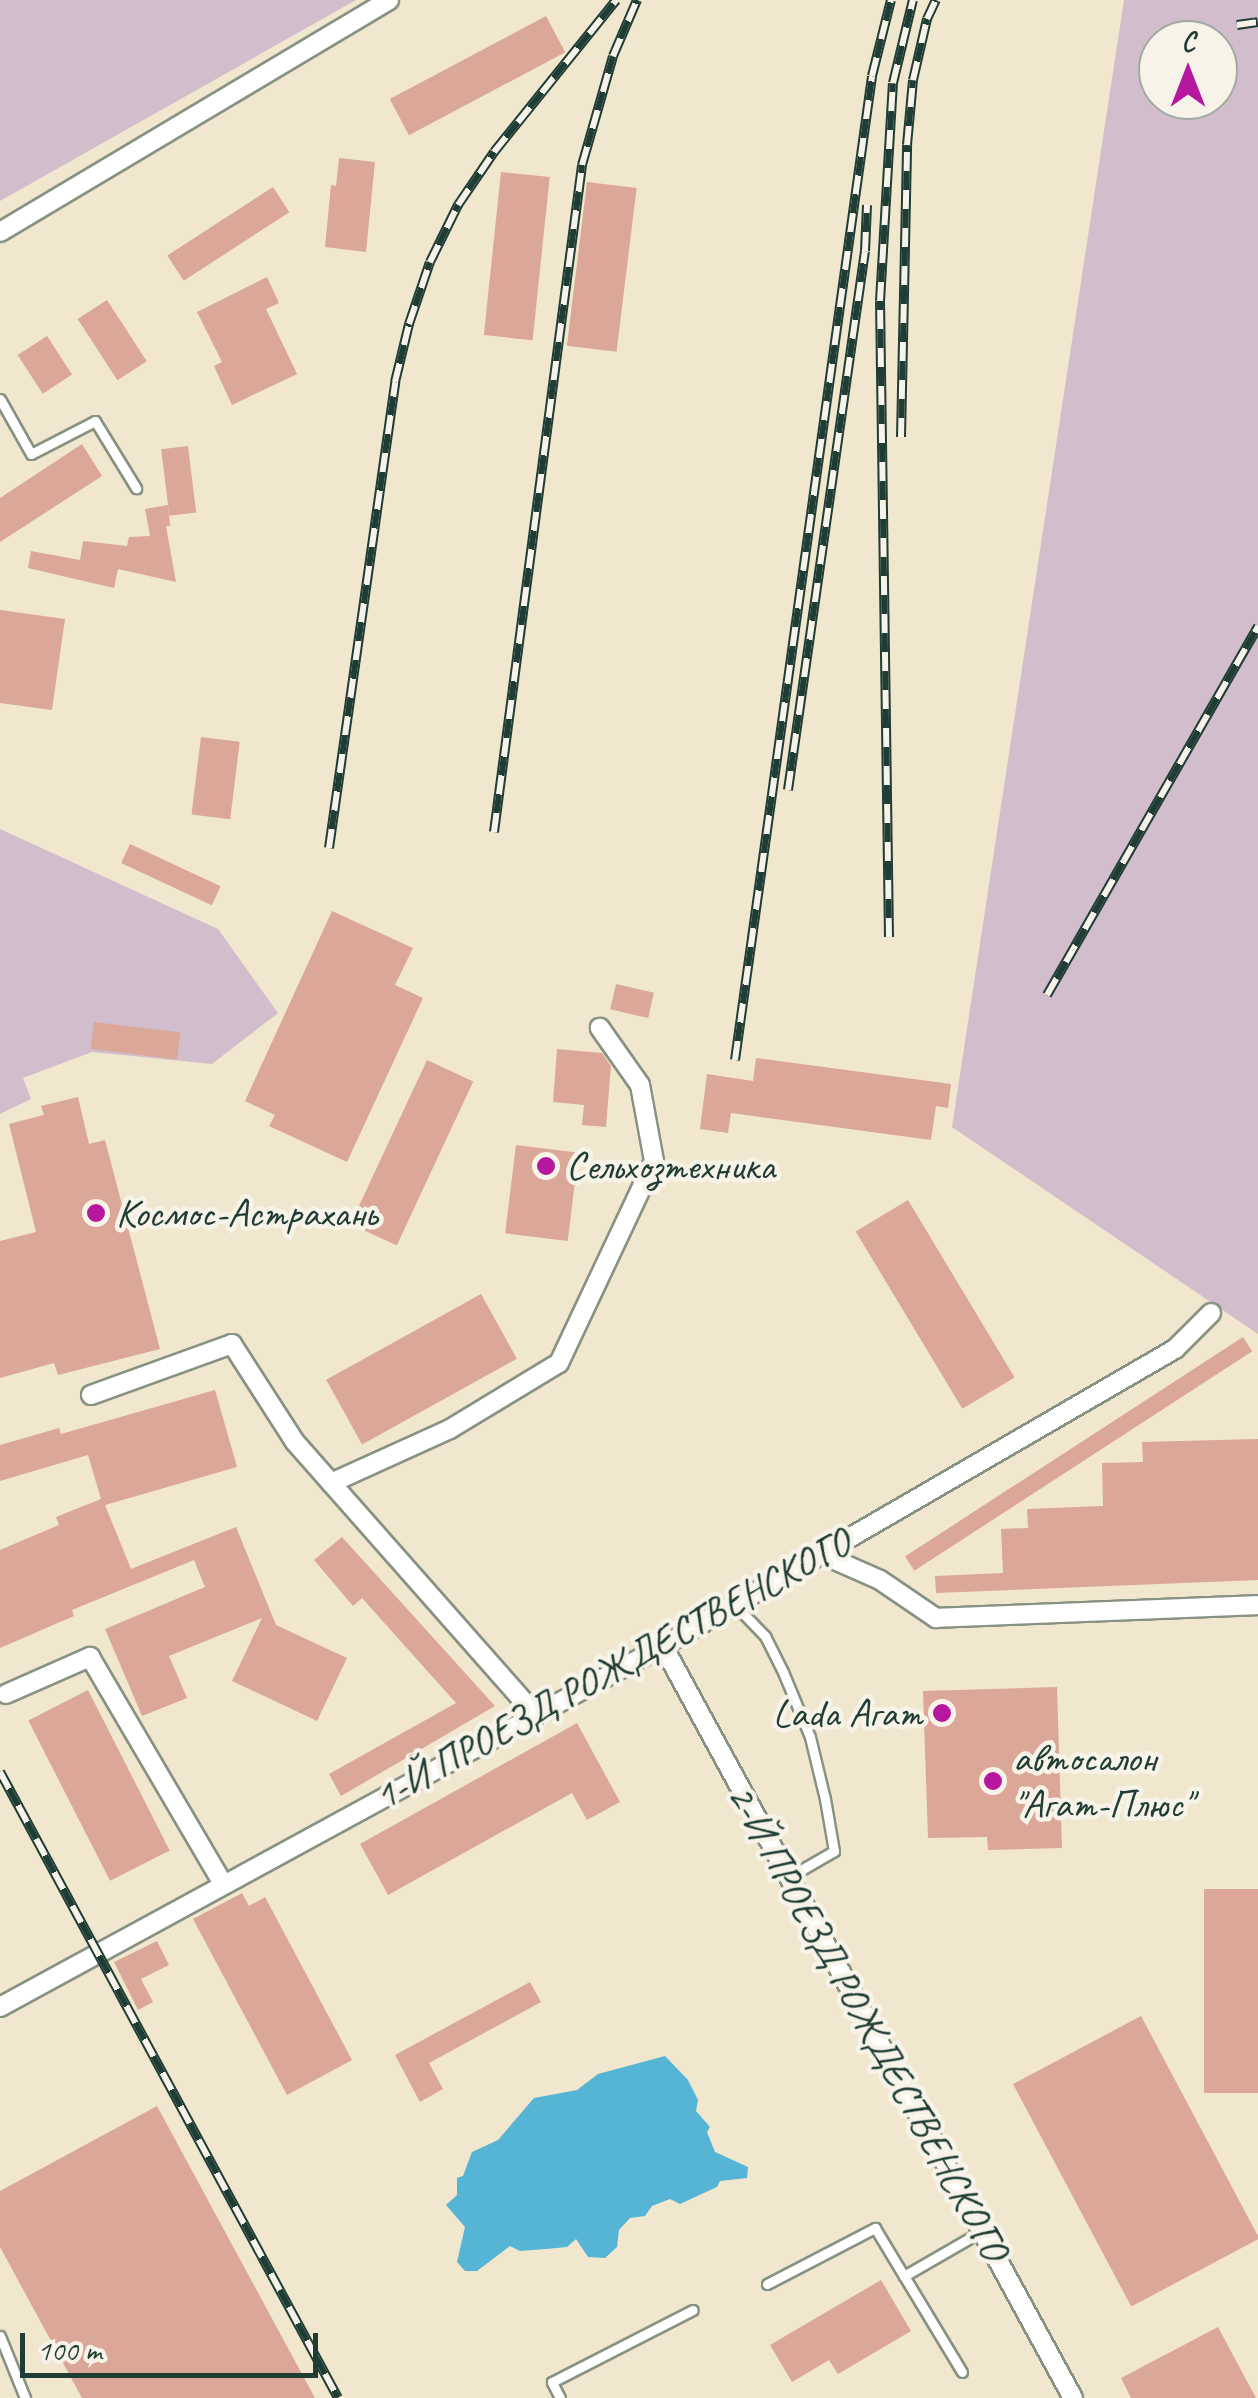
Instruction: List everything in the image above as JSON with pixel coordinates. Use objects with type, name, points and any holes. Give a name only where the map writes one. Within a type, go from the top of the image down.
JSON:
[{"type":"street","points":[[0,232],[390,0]]},
{"type":"street","points":[[331,1483],[450,1429],[558,1363],[654,1161],[640,1085],[600,1028]]},
{"type":"street","name":"1-Й ПРОЕЗД РОЖДЕСТВЕНСКОГО","points":[[0,2007],[663,1646],[1175,1349],[1211,1312]]},
{"type":"street","points":[[90,1394],[232,1344],[295,1442],[536,1714]]},
{"type":"street","points":[[821,1554],[880,1580],[936,1618],[1258,1605]]},
{"type":"street","name":"2-Й ПРОЕЗД РОЖДЕСТВЕНСКОГО","points":[[663,1646],[1068,2396]]},
{"type":"street","points":[[6,1694],[90,1657],[223,1884]]},
{"type":"lane","points":[[0,399],[30,454],[95,421],[136,488]]},
{"type":"lane","points":[[734,1604],[765,1636],[783,1672],[810,1737],[826,1798],[834,1851],[789,1877]]},
{"type":"lane","points":[[768,2284],[875,2228],[962,2372]]},
{"type":"lane","points":[[904,2276],[982,2231]]},
{"type":"lane","points":[[560,2398],[552,2382],[694,2310]]},
{"type":"lane","points":[[0,2336],[25,2398]]},
{"type":"shaded area","points":[[0,0],[356,0],[0,201]]},
{"type":"shaded area","points":[[1124,0],[1258,0],[1258,1334],[952,1127]]},
{"type":"shaded area","points":[[0,829],[218,929],[278,1013],[212,1064],[92,1052],[23,1078],[31,1099],[0,1114]]},
{"type":"water","points":[[665,2056],[688,2080],[698,2100],[696,2111],[710,2127],[707,2132],[715,2152],[748,2167],[747,2178],[720,2181],[717,2187],[680,2204],[670,2199],[652,2206],[645,2216],[630,2218],[619,2230],[617,2247],[605,2258],[588,2257],[576,2239],[567,2247],[520,2251],[510,2246],[477,2271],[465,2271],[457,2262],[465,2227],[446,2205],[457,2195],[457,2178],[463,2176],[472,2152],[498,2140],[534,2098],[577,2090],[598,2074]]},
{"type":"building","points":[[546,16],[565,52],[409,135],[390,99]]},
{"type":"building","points":[[339,158],[375,162],[366,252],[325,247],[331,185],[336,186]]},
{"type":"building","points":[[501,172],[550,177],[533,340],[484,335]]},
{"type":"building","points":[[587,182],[637,188],[617,352],[567,346]]},
{"type":"building","points":[[273,187],[289,212],[184,281],[167,256]]},
{"type":"building","points":[[267,277],[279,303],[266,309],[297,374],[232,405],[214,366],[222,362],[197,312]]},
{"type":"building","points":[[107,300],[147,361],[117,380],[78,319]]},
{"type":"building","points":[[47,336],[72,375],[43,394],[18,355]]},
{"type":"building","points":[[82,444],[102,476],[0,542],[0,498]]},
{"type":"building","points":[[188,446],[196,513],[169,516],[161,449]]},
{"type":"building","points":[[168,505],[170,526],[166,526],[176,582],[118,569],[114,588],[28,568],[31,551],[80,560],[83,541],[127,546],[129,537],[150,536],[145,509]]},
{"type":"building","points":[[0,610],[65,619],[52,710],[0,703]]},
{"type":"building","points":[[201,737],[240,742],[230,819],[191,814]]},
{"type":"building","points":[[130,844],[221,886],[212,905],[121,863]]},
{"type":"building","points":[[332,911],[413,948],[395,985],[423,998],[347,1162],[269,1126],[275,1115],[245,1101]]},
{"type":"building","points":[[616,984],[654,993],[648,1018],[610,1009]]},
{"type":"building","points":[[94,1022],[180,1033],[177,1059],[91,1049]]},
{"type":"building","points":[[557,1049],[602,1053],[611,1066],[606,1127],[582,1125],[584,1105],[553,1102]]},
{"type":"building","points":[[756,1058],[951,1084],[948,1108],[936,1106],[931,1140],[731,1113],[728,1133],[700,1129],[707,1074],[753,1081]]},
{"type":"building","points":[[427,1060],[473,1082],[397,1246],[351,1224]]},
{"type":"building","points":[[78,1097],[89,1144],[105,1140],[160,1349],[58,1375],[54,1363],[0,1378],[0,1241],[36,1232],[9,1124],[44,1115],[41,1106]]},
{"type":"building","points":[[516,1145],[579,1153],[568,1241],[505,1233]]},
{"type":"building","points":[[908,1200],[1015,1377],[962,1409],[856,1231]]},
{"type":"building","points":[[481,1294],[517,1359],[362,1445],[326,1380]]},
{"type":"building","points":[[1243,1337],[1252,1351],[914,1571],[905,1556]]},
{"type":"building","points":[[215,1390],[237,1467],[105,1505],[131,1569],[236,1527],[276,1625],[347,1658],[317,1721],[232,1681],[262,1618],[169,1656],[187,1698],[142,1716],[105,1629],[205,1587],[194,1560],[72,1610],[74,1616],[0,1648],[0,1550],[59,1525],[56,1517],[101,1499],[88,1455],[0,1481],[0,1445],[59,1428],[61,1434]]},
{"type":"building","points":[[1258,1439],[1258,1580],[936,1593],[935,1576],[1003,1573],[1001,1529],[1028,1528],[1027,1509],[1103,1506],[1102,1463],[1143,1462],[1142,1442]]},
{"type":"building","points":[[342,1537],[495,1706],[341,1796],[329,1774],[456,1703],[362,1598],[353,1606],[314,1560]]},
{"type":"building","name":"автосалон \"Агат-Плюс\"","points":[[1057,1687],[1062,1848],[988,1850],[987,1837],[928,1838],[923,1691]]},
{"type":"building","points":[[88,1690],[170,1850],[110,1881],[28,1720]]},
{"type":"building","points":[[577,1723],[620,1802],[587,1820],[572,1793],[388,1895],[360,1844]]},
{"type":"building","points":[[1204,1889],[1258,1889],[1258,2093],[1204,2093]]},
{"type":"building","points":[[242,1893],[249,1906],[265,1897],[352,2060],[287,2095],[193,1919]]},
{"type":"building","points":[[157,1941],[169,1965],[141,1979],[153,2002],[138,2010],[114,1962]]},
{"type":"building","points":[[530,1982],[541,2002],[429,2063],[443,2089],[420,2102],[395,2055]]},
{"type":"building","points":[[1141,2016],[1258,2239],[1131,2307],[1013,2084]]},
{"type":"building","points":[[157,2106],[315,2398],[82,2398],[0,2247],[0,2191]]},
{"type":"building","points":[[881,2280],[911,2331],[838,2374],[829,2360],[792,2382],[770,2345]]},
{"type":"building","points":[[1218,2327],[1256,2398],[1131,2398],[1121,2378]]},
{"type":"railway","points":[[329,848],[395,382],[409,324],[430,262],[458,205],[494,152],[616,0]]},
{"type":"railway","points":[[494,832],[582,165],[613,56],[637,0]]},
{"type":"railway","points":[[735,1060],[872,76],[891,0]]},
{"type":"railway","points":[[889,937],[880,301],[893,83],[913,0]]},
{"type":"railway","points":[[901,437],[907,145],[913,80],[927,19],[936,0]]},
{"type":"railway","points":[[1238,25],[1258,22]]},
{"type":"railway","points":[[788,790],[865,251],[867,205]]},
{"type":"railway","points":[[1047,995],[1258,626]]},
{"type":"railway","points":[[0,1772],[338,2398]]},
{"type":"place","name":"Сельхозтехника","points":[[546,1166]]},
{"type":"place","name":"Космос-Астрахань","points":[[96,1213]]},
{"type":"place","name":"Lada Агат","points":[[942,1713]]},
{"type":"place","name":"автосалон \"Агат-Плюс\"","points":[[993,1781]]}]
